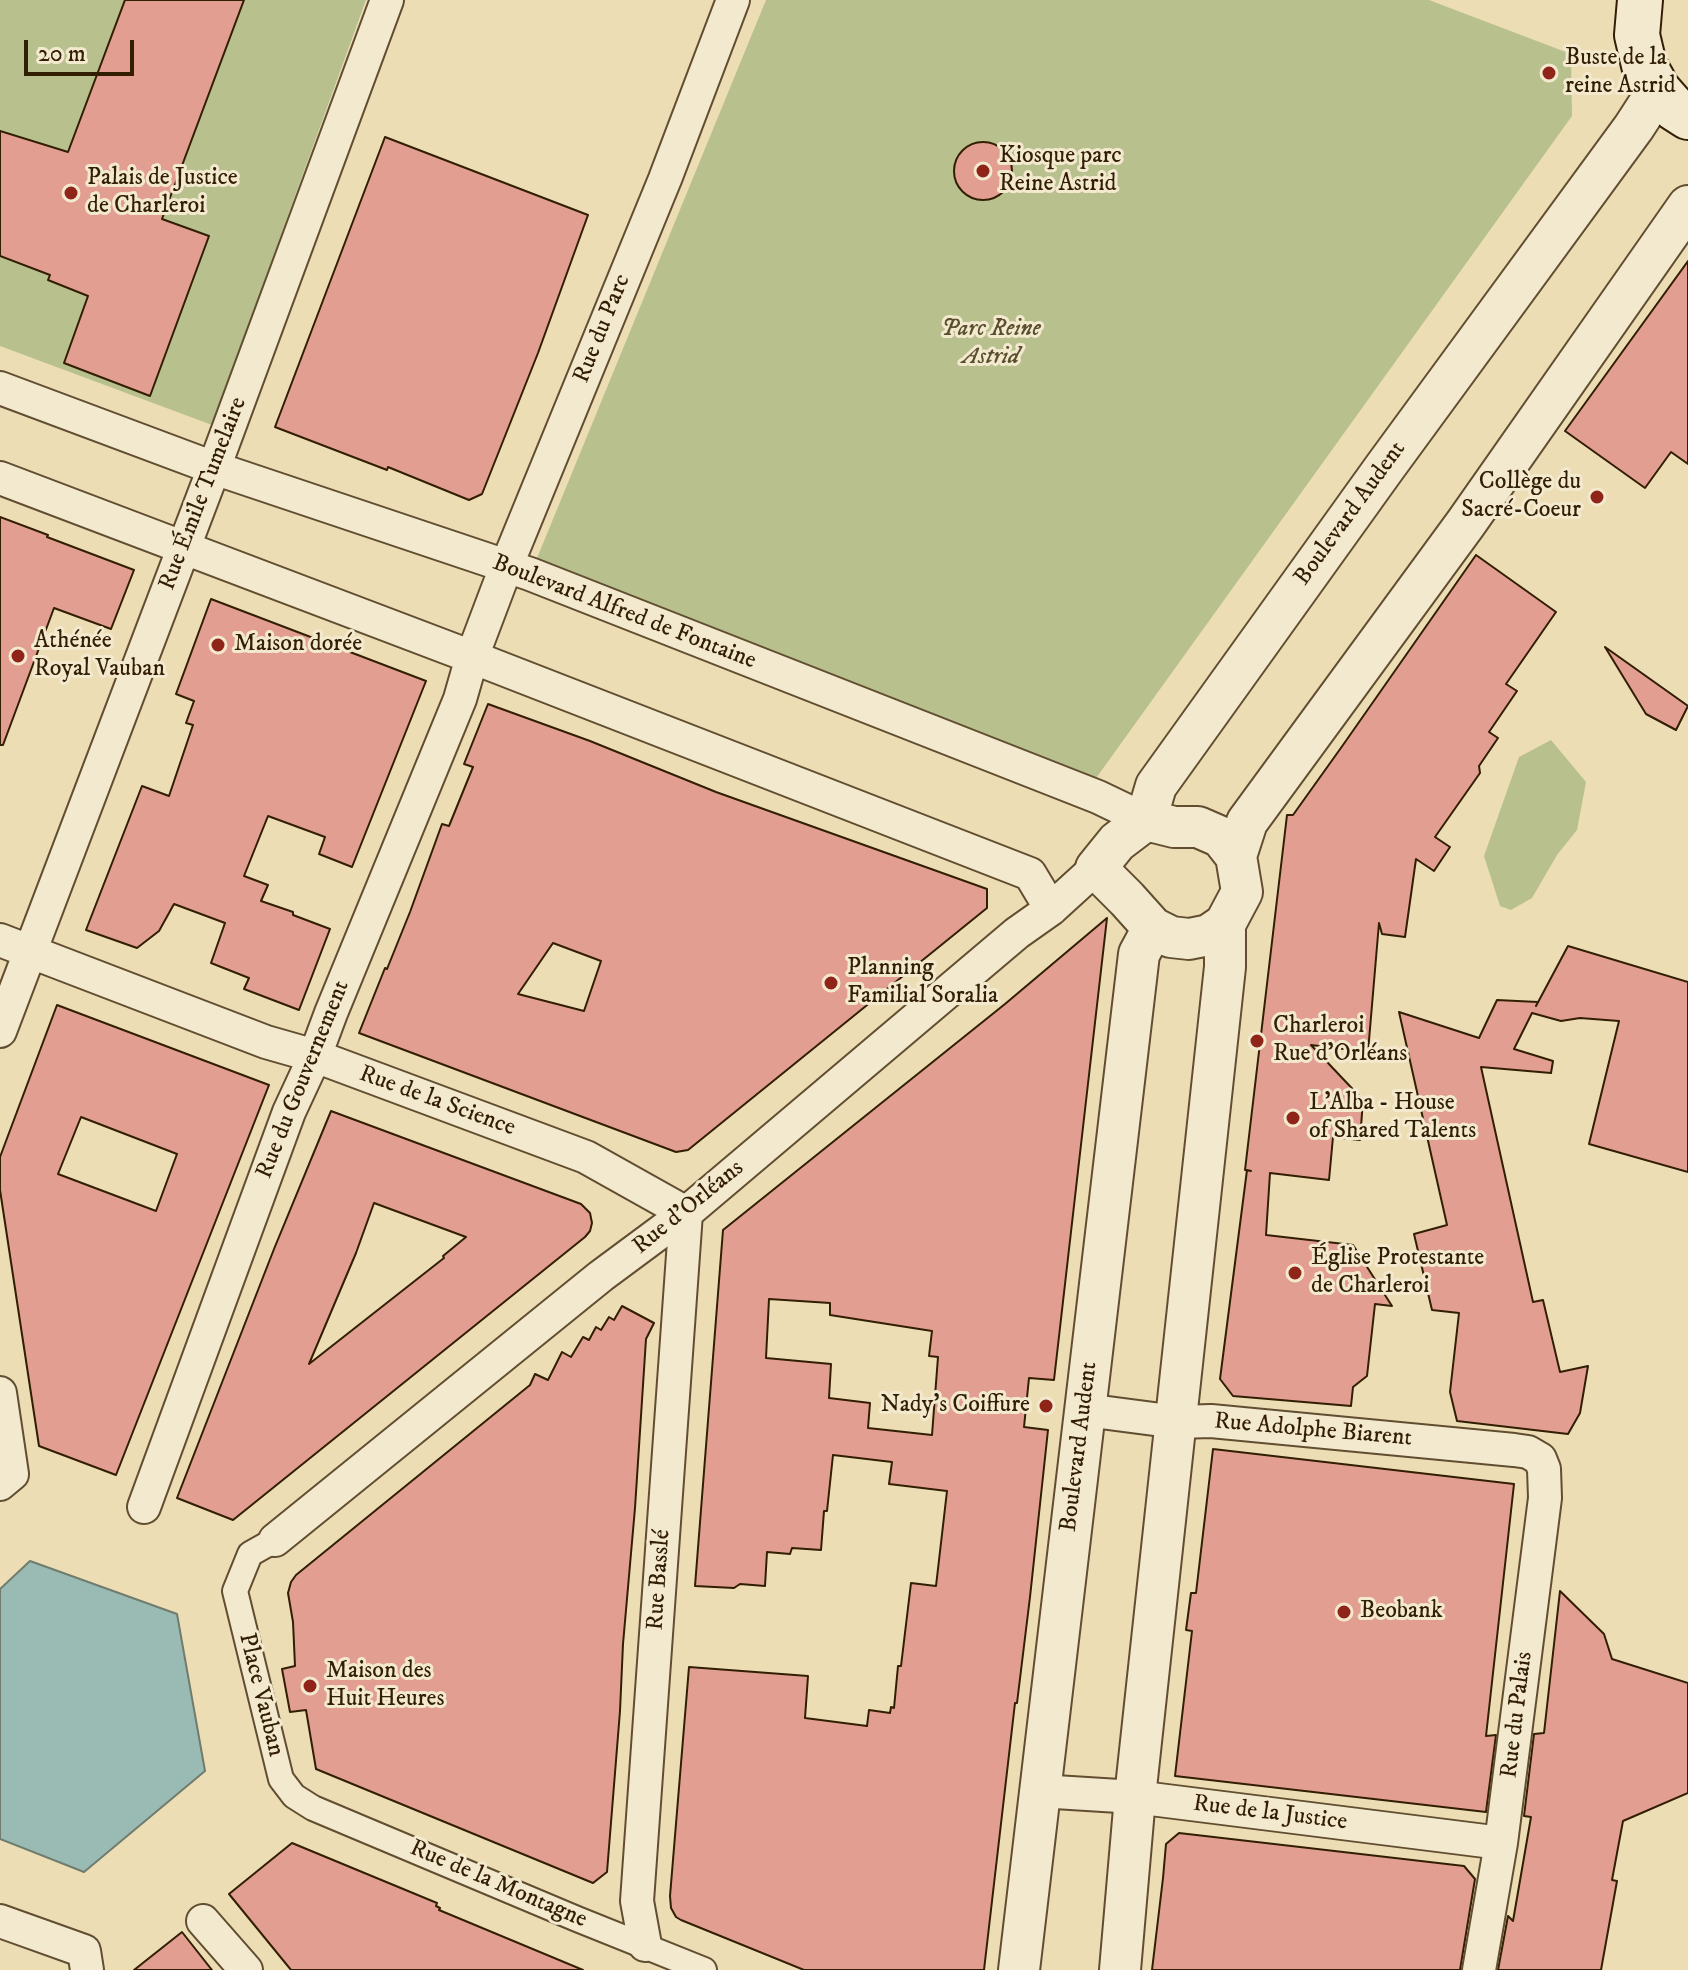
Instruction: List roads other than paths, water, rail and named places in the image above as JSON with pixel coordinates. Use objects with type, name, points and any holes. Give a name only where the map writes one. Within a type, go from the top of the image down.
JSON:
[{"type":"main road","points":[[1633,2],[1644,65],[1673,104]]},
{"type":"street","name":"Rue Émile Tumelaire","points":[[0,1031],[214,468],[387,0]]},
{"type":"street","name":"Rue du Parc","points":[[472,657],[665,179],[733,0]]},
{"type":"street","name":"Boulevard Audent","points":[[1146,820],[1156,786],[1634,127],[1673,104]]},
{"type":"street","points":[[1146,820],[1117,842],[1096,868],[1153,928],[1171,937],[1189,939],[1209,935],[1225,924],[1242,892],[1236,856],[1247,822],[1466,523],[1688,206]]},
{"type":"street","name":"Boulevard Alfred de Fontaine","points":[[0,388],[214,468],[530,574],[1098,797],[1146,820],[1174,827],[1198,827],[1221,837],[1236,856]]},
{"type":"street","points":[[0,478],[1030,874],[1051,909]]},
{"type":"street","name":"Rue du Gouvernement","points":[[144,1507],[289,1112],[315,1056],[460,699],[472,657]]},
{"type":"street","name":"Rue d'Orléans","points":[[275,1540],[601,1276],[686,1213],[1096,868]]},
{"type":"street","points":[[1120,1970],[1135,1797],[1225,967],[1225,924]]},
{"type":"street","name":"Boulevard Audent","points":[[1019,1970],[1139,954],[1153,928]]},
{"type":"street","name":"Rue de la Science","points":[[0,940],[266,1042],[315,1056],[586,1157],[686,1213]]},
{"type":"street","name":"Rue Basslé","points":[[645,1945],[637,1901],[686,1213]]},
{"type":"street","points":[[0,1393],[12,1474],[0,1484]]},
{"type":"street","name":"Rue Adolphe Biarent","points":[[1085,1410],[1177,1422],[1211,1421],[1499,1448],[1528,1452],[1540,1459]]},
{"type":"street","name":"Rue du Palais","points":[[1479,1970],[1501,1843],[1545,1498],[1544,1469],[1540,1459]]},
{"type":"street","name":"Place Vauban","points":[[275,1540],[250,1554],[235,1591],[281,1779],[294,1796]]},
{"type":"street","name":"Rue de la Justice","points":[[1039,1791],[1135,1797],[1501,1843]]},
{"type":"street","name":"Rue de la Montagne","points":[[294,1796],[313,1808],[704,1970]]},
{"type":"street","points":[[0,1921],[86,1960]]},
{"type":"street","points":[[203,1921],[246,1970]]},
{"type":"water","points":[[30,1561],[177,1614],[205,1771],[84,1872],[0,1839],[0,1589]]},
{"type":"place","name":"Buste de la reine Astrid","points":[[1549,73]]},
{"type":"place","name":"Kiosque parc Reine Astrid","points":[[983,171]]},
{"type":"place","name":"Palais de Justice de Charleroi","points":[[71,193]]},
{"type":"place","name":"Collège du Sacré-Coeur","points":[[1597,497]]},
{"type":"place","name":"Maison dorée","points":[[218,645]]},
{"type":"place","name":"Athénée Royal Vauban","points":[[18,656]]},
{"type":"place","name":"Planning Familial Soralia","points":[[831,983]]},
{"type":"place","name":"Charleroi Rue d'Orléans","points":[[1257,1041]]},
{"type":"place","name":"L'Alba - House of Shared Talents","points":[[1293,1118]]},
{"type":"place","name":"Église Protestante de Charleroi","points":[[1295,1273]]},
{"type":"place","name":"Nady's Coiffure","points":[[1046,1406]]},
{"type":"place","name":"Beobank","points":[[1344,1612]]},
{"type":"place","name":"Maison des Huit Heures","points":[[310,1686]]},
{"type":"park label","name":"Parc Reine Astrid","points":[[991,344]]}]
